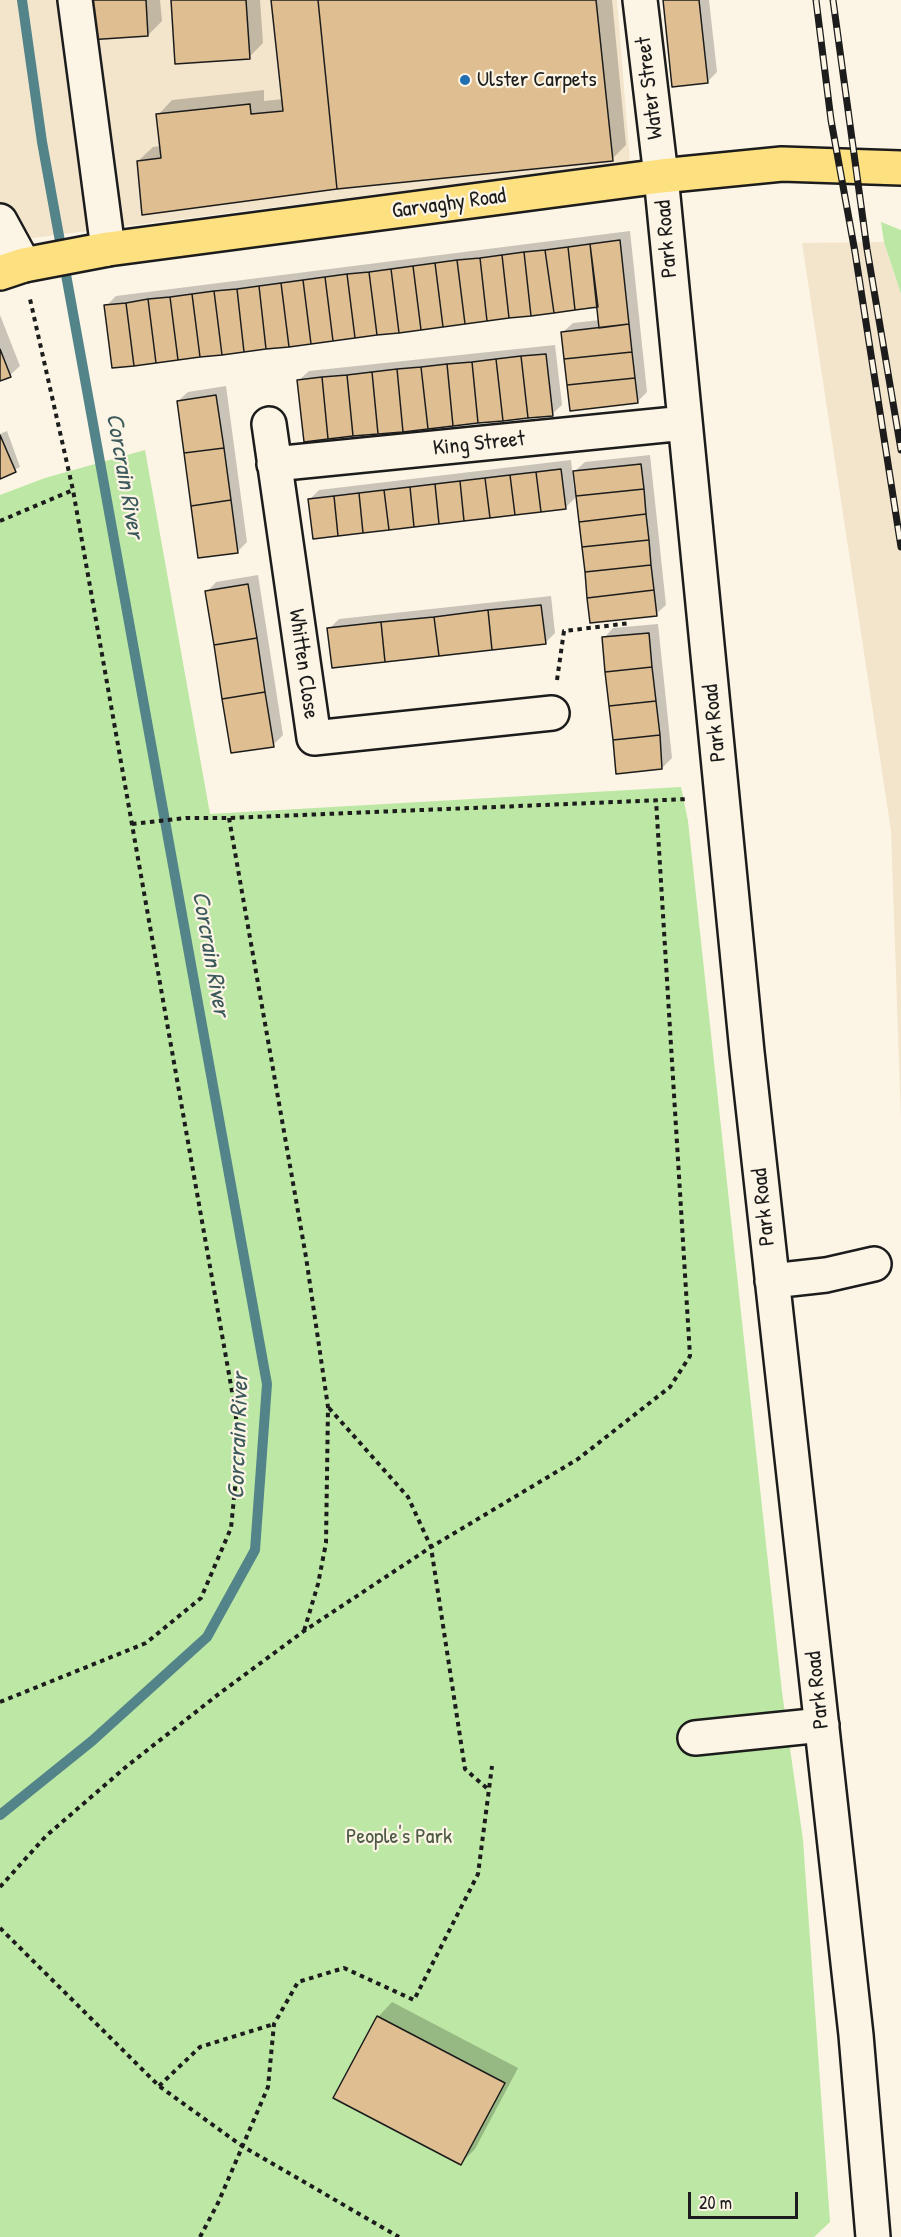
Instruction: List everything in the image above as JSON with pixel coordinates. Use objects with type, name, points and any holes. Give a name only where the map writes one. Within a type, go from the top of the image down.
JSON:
[{"type":"main road","name":"Garvaghy Road","points":[[12,269],[108,249],[661,176],[782,165],[901,168]]},
{"type":"street","points":[[75,0],[108,249]]},
{"type":"street","name":"Water Street","points":[[640,0],[661,176]]},
{"type":"street","name":"Park Road","points":[[661,176],[772,1281],[856,2035],[873,2237]]},
{"type":"street","points":[[0,221],[12,269]]},
{"type":"street","name":"King Street","points":[[274,464],[685,423]]},
{"type":"street","name":"Whitten Close","points":[[268,424],[314,738],[552,713]]},
{"type":"street","points":[[772,1281],[826,1275],[874,1264]]},
{"type":"street","points":[[695,1738],[822,1725]]},
{"type":"path","points":[[0,1702],[146,1642],[201,1598],[231,1528],[236,1478],[236,1414],[73,490],[36,335],[12,269]]},
{"type":"path","points":[[0,521],[73,490]]},
{"type":"path","points":[[552,713],[564,631],[631,623]]},
{"type":"path","points":[[132,824],[186,818],[722,798]]},
{"type":"path","points":[[0,1887],[46,1836],[127,1766],[304,1632],[431,1547],[578,1459],[670,1387],[690,1356],[656,800]]},
{"type":"path","points":[[229,818],[304,1246],[328,1407],[326,1543],[318,1584],[304,1632]]},
{"type":"path","points":[[328,1407],[408,1497],[431,1547],[465,1768],[490,1791]]},
{"type":"path","points":[[200,2237],[218,2203],[268,2087],[274,2024],[298,1982],[344,1968],[414,2000],[478,1874],[492,1766]]},
{"type":"path","points":[[0,1928],[159,2086],[242,2146],[399,2237]]},
{"type":"path","points":[[159,2086],[200,2047],[274,2024]]},
{"type":"shaded area","points":[[0,0],[617,0],[630,162],[25,239],[0,249]]},
{"type":"shaded area","points":[[884,242],[901,294],[901,1120],[891,831],[802,243]]},
{"type":"green space","points":[[881,222],[901,230],[901,294],[884,242]]},
{"type":"green space","name":"People's Park","points":[[145,450],[210,814],[681,787],[688,821],[782,1692],[803,1840],[830,2222],[814,2237],[0,2237],[0,495],[45,478]]},
{"type":"building","points":[[85,0],[146,0],[148,36],[88,40]]},
{"type":"building","points":[[171,0],[246,0],[250,59],[175,64]]},
{"type":"building","points":[[271,0],[318,0],[337,189],[142,215],[137,161],[161,158],[156,114],[250,104],[251,114],[283,111]]},
{"type":"building","name":"Ulster Carpets","points":[[318,0],[596,0],[613,161],[337,189]]},
{"type":"building","points":[[663,0],[699,0],[708,83],[672,87]]},
{"type":"building","points":[[620,240],[629,324],[599,328],[590,244]]},
{"type":"building","points":[[590,244],[598,307],[575,310],[568,247]]},
{"type":"building","points":[[568,247],[575,310],[554,313],[545,250]]},
{"type":"building","points":[[545,250],[554,313],[531,316],[524,252]]},
{"type":"building","points":[[524,252],[531,316],[509,318],[502,255]]},
{"type":"building","points":[[502,255],[509,318],[487,321],[480,258]]},
{"type":"building","points":[[480,258],[487,321],[465,324],[457,260]]},
{"type":"building","points":[[457,260],[465,324],[443,327],[435,263]]},
{"type":"building","points":[[435,263],[443,327],[421,330],[413,266]]},
{"type":"building","points":[[413,266],[421,330],[399,333],[391,269]]},
{"type":"building","points":[[391,269],[399,333],[377,335],[369,272]]},
{"type":"building","points":[[369,272],[377,335],[355,338],[347,274]]},
{"type":"building","points":[[347,274],[355,338],[333,341],[325,277]]},
{"type":"building","points":[[325,277],[333,341],[311,344],[303,280]]},
{"type":"building","points":[[303,280],[311,344],[289,347],[281,283]]},
{"type":"building","points":[[281,283],[289,347],[266,349],[259,286]]},
{"type":"building","points":[[259,286],[266,349],[244,352],[237,289]]},
{"type":"building","points":[[237,289],[244,352],[222,355],[214,291]]},
{"type":"building","points":[[214,291],[222,355],[200,357],[192,294]]},
{"type":"building","points":[[192,294],[200,357],[178,360],[170,297]]},
{"type":"building","points":[[170,297],[178,360],[156,363],[148,299]]},
{"type":"building","points":[[148,299],[156,363],[134,366],[126,303]]},
{"type":"building","points":[[126,303],[134,366],[112,368],[104,305]]},
{"type":"building","points":[[629,324],[632,352],[564,359],[561,332]]},
{"type":"building","points":[[0,349],[11,377],[0,381]]},
{"type":"building","points":[[632,352],[635,378],[567,385],[564,359]]},
{"type":"building","points":[[546,354],[553,416],[528,418],[521,356]]},
{"type":"building","points":[[521,356],[528,418],[503,421],[496,359]]},
{"type":"building","points":[[496,359],[503,421],[478,423],[472,362]]},
{"type":"building","points":[[472,362],[478,423],[453,426],[447,364]]},
{"type":"building","points":[[447,364],[453,426],[428,429],[421,367]]},
{"type":"building","points":[[421,367],[428,429],[403,432],[397,369]]},
{"type":"building","points":[[397,369],[403,432],[378,434],[372,372]]},
{"type":"building","points":[[372,372],[378,434],[353,436],[347,375]]},
{"type":"building","points":[[347,375],[353,436],[328,439],[322,377]]},
{"type":"building","points":[[322,377],[328,439],[304,442],[297,380]]},
{"type":"building","points":[[635,378],[638,403],[570,411],[567,385]]},
{"type":"building","points":[[216,395],[224,448],[184,453],[177,401]]},
{"type":"building","points":[[0,435],[16,472],[0,479]]},
{"type":"building","points":[[224,448],[231,500],[191,506],[184,453]]},
{"type":"building","points":[[641,464],[644,489],[576,496],[573,471]]},
{"type":"building","points":[[561,469],[566,509],[541,512],[536,472]]},
{"type":"building","points":[[536,472],[541,512],[515,515],[510,475]]},
{"type":"building","points":[[510,475],[515,515],[490,518],[485,478]]},
{"type":"building","points":[[485,478],[490,518],[464,521],[460,481]]},
{"type":"building","points":[[460,481],[464,521],[439,524],[435,484]]},
{"type":"building","points":[[435,484],[439,524],[414,527],[410,487]]},
{"type":"building","points":[[410,487],[414,527],[389,530],[384,490]]},
{"type":"building","points":[[644,489],[646,514],[579,522],[576,496]]},
{"type":"building","points":[[384,490],[389,530],[363,533],[359,493]]},
{"type":"building","points":[[359,493],[363,533],[338,536],[334,496]]},
{"type":"building","points":[[334,496],[338,536],[313,539],[308,499]]},
{"type":"building","points":[[231,500],[238,553],[198,558],[191,506]]},
{"type":"building","points":[[646,514],[649,540],[582,547],[579,522]]},
{"type":"building","points":[[649,540],[651,565],[585,572],[582,547]]},
{"type":"building","points":[[651,565],[654,590],[587,598],[585,572]]},
{"type":"building","points":[[248,584],[257,638],[214,645],[205,591]]},
{"type":"building","points":[[654,590],[657,616],[590,623],[587,598]]},
{"type":"building","points":[[541,605],[546,644],[492,650],[488,610]]},
{"type":"building","points":[[488,610],[492,650],[439,656],[434,617]]},
{"type":"building","points":[[434,617],[439,656],[385,662],[381,622]]},
{"type":"building","points":[[381,622],[385,662],[332,668],[327,628]]},
{"type":"building","points":[[649,633],[652,667],[605,672],[602,637]]},
{"type":"building","points":[[257,638],[265,692],[222,699],[214,645]]},
{"type":"building","points":[[652,667],[656,701],[609,706],[605,672]]},
{"type":"building","points":[[265,692],[274,747],[231,753],[222,699]]},
{"type":"building","points":[[656,701],[660,735],[613,740],[609,706]]},
{"type":"building","points":[[660,735],[662,769],[616,774],[613,740]]},
{"type":"building","points":[[377,2016],[505,2083],[461,2165],[333,2098]]},
{"type":"waterway","name":"Corcrain River","points":[[0,1815],[92,1741],[207,1637],[255,1550],[267,1384],[42,142],[22,0]]},
{"type":"railway","points":[[816,0],[831,120],[855,252],[901,547]]},
{"type":"railway","points":[[833,0],[867,249],[901,450]]},
{"type":"place","name":"Ulster Carpets","points":[[465,80]]}]
